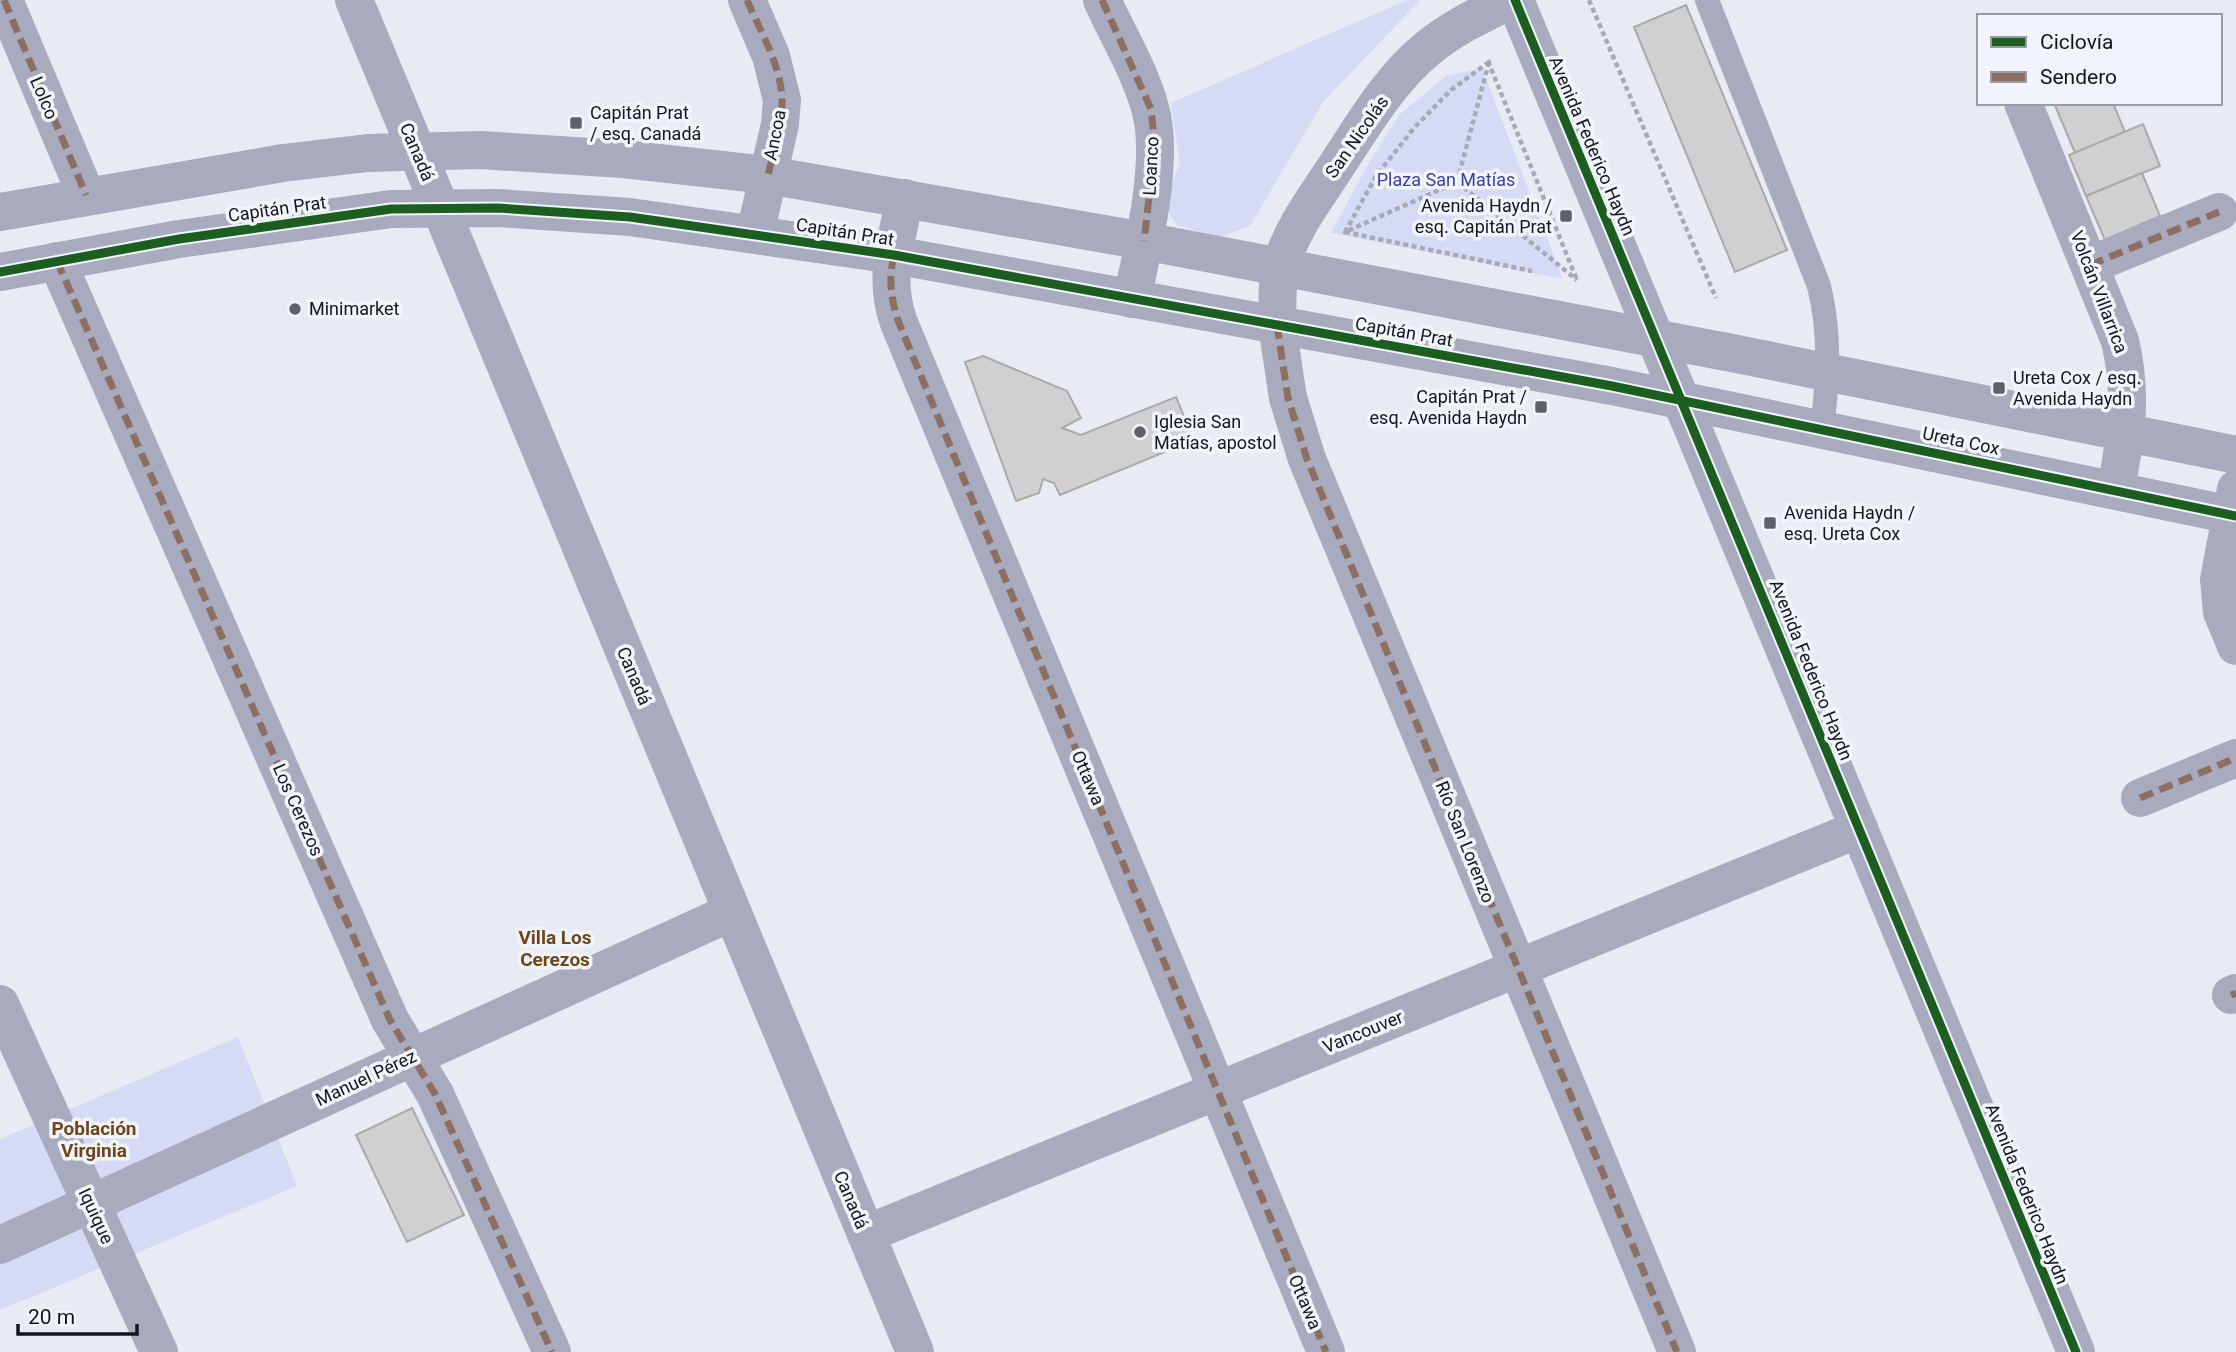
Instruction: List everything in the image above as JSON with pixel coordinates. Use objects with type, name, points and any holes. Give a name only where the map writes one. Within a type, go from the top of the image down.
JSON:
[{"type":"street","name":"Lolco","points":[[4,0],[86,195]]},
{"type":"street","name":"Canadá","points":[[354,0],[915,1352]]},
{"type":"street","name":"Ancoa","points":[[747,0],[771,56],[781,88],[780,124],[755,234]]},
{"type":"street","name":"Loanco","points":[[1102,0],[1151,109],[1155,146],[1144,241],[1132,299]]},
{"type":"street","name":"San Nicolás","points":[[1277,325],[1280,268],[1302,219],[1370,115],[1399,78],[1428,48],[1471,19],[1513,0]]},
{"type":"street","name":"Avenida Federico Haydn","points":[[1513,0],[2076,1352]]},
{"type":"street","name":"Volcán Villarrica","points":[[2025,105],[2120,341],[2127,368],[2127,432],[2116,489]]},
{"type":"street","points":[[0,212],[283,163],[368,153],[535,152],[623,159],[768,175],[1144,241],[1829,372],[2236,455]]},
{"type":"street","name":"Ottawa","points":[[905,198],[891,269],[891,290],[899,323],[1326,1352]]},
{"type":"street","name":"Capitán Prat","points":[[0,272],[179,239],[391,209],[440,207],[564,211],[755,234],[894,255],[1680,399]]},
{"type":"street","points":[[2090,265],[2219,212]]},
{"type":"street","name":"Los Cerezos","points":[[57,261],[390,1020],[435,1094],[552,1352]]},
{"type":"street","name":"Río San Lorenzo","points":[[1277,325],[1288,398],[1307,460],[1677,1352]]},
{"type":"street","name":"Ureta Cox","points":[[1680,399],[2116,489],[2234,506]]},
{"type":"street","points":[[2233,633],[2222,612],[2218,580],[2234,506]]},
{"type":"street","points":[[2140,798],[2236,758]]},
{"type":"street","name":"Vancouver","points":[[866,1234],[1859,829]]},
{"type":"street","name":"Manuel Pérez","points":[[0,1245],[732,912]]},
{"type":"street","name":"Iquique","points":[[0,1003],[159,1352]]},
{"type":"lane","points":[[1707,0],[1819,286],[1825,312],[1829,372],[1822,429]]},
{"type":"path","points":[[1589,0],[1716,298]]},
{"type":"path","points":[[1471,19],[1577,281]]},
{"type":"path","points":[[1457,182],[1489,62]]},
{"type":"path","points":[[1345,232],[1376,176],[1414,128],[1451,90],[1489,62]]},
{"type":"path","points":[[1345,232],[1457,182]]},
{"type":"path","points":[[1457,182],[1577,281]]},
{"type":"path","points":[[1345,232],[1535,272]]},
{"type":"path","points":[[1562,278],[1577,281]]},
{"type":"green space","points":[[1407,0],[1420,0],[1323,102],[1250,226],[1217,238],[1177,225],[1164,206],[1180,163],[1171,103]]},
{"type":"green space","name":"Plaza San Matías","points":[[1482,68],[1563,279],[1331,233],[1367,166],[1399,115],[1446,76]]},
{"type":"green space","points":[[238,1037],[297,1186],[0,1310],[0,1139]]},
{"type":"building","points":[[1686,5],[1787,250],[1735,272],[1634,27]]},
{"type":"building","points":[[2055,105],[2114,105],[2125,132],[2075,153]]},
{"type":"building","points":[[2143,124],[2160,166],[2086,196],[2069,155]]},
{"type":"building","points":[[2142,173],[2160,216],[2105,240],[2086,196]]},
{"type":"building","name":"Iglesia San Matías, apostol","points":[[983,356],[1067,391],[1081,418],[1062,428],[1081,435],[1176,397],[1194,440],[1060,495],[1054,483],[1043,479],[1039,493],[1016,501],[965,362]]},
{"type":"building","points":[[412,1108],[464,1215],[407,1242],[356,1135]]},
{"type":"marked path","points":[[4,0],[86,195]]},
{"type":"marked path","points":[[747,0],[769,48],[781,86],[781,118],[768,175]]},
{"type":"marked path","points":[[1102,0],[1151,109],[1155,146],[1144,241]]},
{"type":"marked path","points":[[2090,265],[2219,212]]},
{"type":"marked path","points":[[894,255],[891,289],[899,323],[1326,1352]]},
{"type":"marked path","points":[[57,261],[390,1020],[435,1094],[552,1352]]},
{"type":"marked path","points":[[1277,325],[1288,398],[1307,459],[1677,1352]]},
{"type":"marked path","points":[[2140,798],[2236,758]]},
{"type":"marked path","points":[[2231,995],[2236,993]]},
{"type":"cycle path","points":[[1515,0],[2076,1352]]},
{"type":"cycle path","points":[[0,272],[179,239],[391,209],[498,208],[630,217],[894,255],[1612,386],[2236,516]]},
{"type":"place","name":"Capitán Prat / esq. Canadá","points":[[576,123]]},
{"type":"place","name":"Avenida Haydn / esq. Capitán Prat","points":[[1566,216]]},
{"type":"place","name":"Minimarket","points":[[295,309]]},
{"type":"place","name":"Ureta Cox / esq. Avenida Haydn","points":[[1999,388]]},
{"type":"place","name":"Capitán Prat / esq. Avenida Haydn","points":[[1541,407]]},
{"type":"place","name":"Iglesia San Matías, apostol","points":[[1140,432]]},
{"type":"place","name":"Avenida Haydn / esq. Ureta Cox","points":[[1770,523]]},
{"type":"district","name":"Villa Los Cerezos","points":[[555,948]]},
{"type":"district","name":"Población Virginia","points":[[94,1139]]}]
